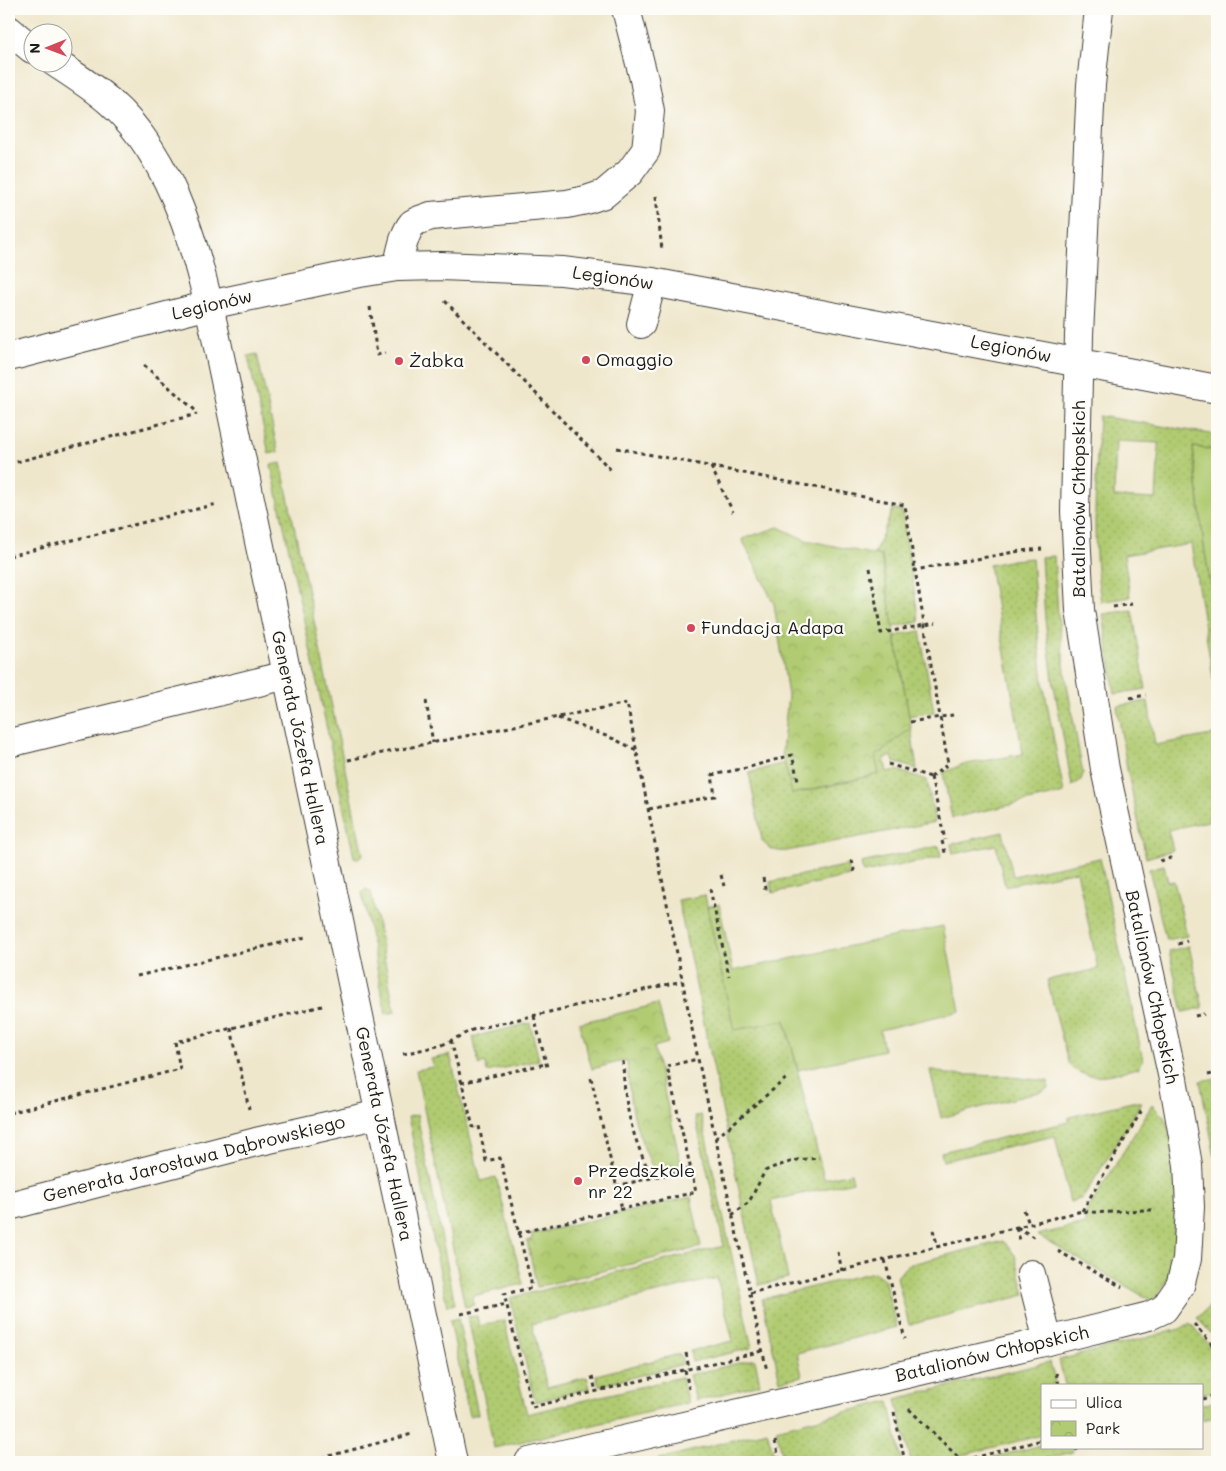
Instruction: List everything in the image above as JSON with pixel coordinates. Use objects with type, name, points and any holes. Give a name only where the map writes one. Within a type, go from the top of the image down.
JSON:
[{"type":"street","points":[[397,267],[406,237],[413,223],[422,219],[431,216],[567,204],[586,200],[604,194],[630,172],[646,150],[650,111],[644,78],[626,9]]},
{"type":"street","name":"Batalionów Chłopskich","points":[[529,1462],[888,1385],[914,1372],[1148,1316],[1164,1309],[1180,1286],[1187,1259],[1190,1219],[1188,1166],[1173,1079],[1105,769],[1080,610],[1075,512],[1079,362],[1091,84],[1099,9]]},
{"type":"street","points":[[9,30],[22,41]]},
{"type":"street","name":"Generała Józefa Hallera","points":[[70,72],[111,103],[149,147],[175,196],[209,305],[453,1462]]},
{"type":"street","name":"Legionów","points":[[9,356],[209,305],[354,274],[397,267],[441,266],[562,271],[652,282],[1217,389]]},
{"type":"street","points":[[641,324],[652,282]]},
{"type":"street","points":[[9,743],[287,674]]},
{"type":"street","name":"Generała Jarosława Dąbrowskiego","points":[[9,1206],[256,1142],[380,1114]]},
{"type":"street","points":[[1031,1274],[1048,1341]]},
{"type":"path","points":[[655,190],[662,252]]},
{"type":"path","points":[[445,301],[612,471]]},
{"type":"path","points":[[370,305],[377,354],[386,353]]},
{"type":"path","points":[[144,365],[204,418]]},
{"type":"path","points":[[9,464],[198,414]]},
{"type":"path","points":[[617,448],[905,505],[948,764],[931,777]]},
{"type":"path","points":[[710,467],[733,512]]},
{"type":"path","points":[[9,556],[226,502]]},
{"type":"path","points":[[915,570],[1020,551],[1036,550]]},
{"type":"path","points":[[870,568],[881,633],[936,623]]},
{"type":"path","points":[[426,701],[433,743]]},
{"type":"path","points":[[348,760],[627,703],[698,1059],[768,1379]]},
{"type":"path","points":[[910,722],[953,715]]},
{"type":"path","points":[[557,717],[614,739],[636,750]]},
{"type":"path","points":[[648,809],[715,796],[712,775],[792,755],[798,780]]},
{"type":"path","points":[[888,764],[931,777]]},
{"type":"path","points":[[931,777],[946,856]]},
{"type":"path","points":[[852,860],[856,875]]},
{"type":"path","points":[[721,875],[724,886]]},
{"type":"path","points":[[763,878],[766,894]]},
{"type":"path","points":[[710,889],[729,976]]},
{"type":"path","points":[[137,976],[307,937]]},
{"type":"path","points":[[401,1054],[442,1044],[472,1030],[682,981]]},
{"type":"path","points":[[9,1113],[180,1069],[175,1042],[331,1004]]},
{"type":"path","points":[[461,1083],[546,1066],[534,1016]]},
{"type":"path","points":[[231,1028],[256,1142]]},
{"type":"path","points":[[451,1040],[473,1128],[478,1126],[486,1161],[500,1158],[531,1288],[504,1294],[532,1407],[762,1351]]},
{"type":"path","points":[[518,1233],[696,1192],[667,1066],[698,1059]]},
{"type":"path","points":[[623,1060],[624,1090],[630,1123],[639,1151],[652,1178]]},
{"type":"path","points":[[715,1138],[789,1076]]},
{"type":"path","points":[[591,1078],[622,1209]]},
{"type":"path","points":[[1082,1211],[1147,1102]]},
{"type":"path","points":[[732,1216],[749,1202],[765,1171],[797,1160],[819,1158]]},
{"type":"path","points":[[616,1186],[690,1169]]},
{"type":"path","points":[[750,1293],[1082,1211],[1100,1213],[1136,1209],[1158,1210]]},
{"type":"path","points":[[1024,1210],[1029,1224]]},
{"type":"path","points":[[1016,1227],[1041,1241]]},
{"type":"path","points":[[933,1230],[938,1247]]},
{"type":"path","points":[[1050,1246],[1125,1289]]},
{"type":"path","points":[[838,1252],[842,1271]]},
{"type":"path","points":[[885,1260],[914,1372]]},
{"type":"path","points":[[461,1314],[507,1304]]},
{"type":"path","points":[[1192,1322],[1217,1350]]},
{"type":"path","points":[[686,1353],[689,1369]]},
{"type":"path","points":[[592,1376],[596,1391]]},
{"type":"path","points":[[888,1385],[903,1403],[962,1461]]},
{"type":"path","points":[[888,1385],[905,1462]]},
{"type":"path","points":[[1204,1398],[1217,1395]]},
{"type":"path","points":[[306,1462],[414,1434]]},
{"type":"path","points":[[958,1462],[1041,1440]]},
{"type":"path","points":[[979,1457],[980,1462]]},
{"type":"green space","points":[[257,354],[278,452],[269,454],[248,356]]},
{"type":"green space","points":[[1099,416],[1217,435],[1217,450],[1193,447],[1204,546],[1217,627],[1217,702],[1191,544],[1124,555],[1130,597],[1101,602],[1095,533]],"holes":[[[1116,441],[1159,443],[1156,499],[1114,497]]]},
{"type":"green space","points":[[1193,447],[1217,450],[1217,627],[1204,546]]},
{"type":"green space","points":[[281,463],[363,855],[358,859],[354,857],[271,465]]},
{"type":"green space","points":[[893,509],[902,511],[919,622],[893,627],[882,556],[874,554]]},
{"type":"green space","points":[[778,527],[806,540],[881,556],[911,728],[875,756],[879,774],[792,794],[782,752],[788,696],[774,604],[742,539]]},
{"type":"green space","points":[[1054,556],[1058,614],[1066,679],[1083,774],[1081,780],[1072,786],[1053,680],[1045,620],[1041,557]]},
{"type":"green space","points":[[1032,558],[1043,682],[1064,793],[952,818],[943,773],[961,765],[1023,754],[989,565]]},
{"type":"green space","points":[[1132,610],[1146,689],[1115,694],[1103,614]]},
{"type":"green space","points":[[920,631],[934,712],[909,716],[895,636]]},
{"type":"green space","points":[[1148,701],[1155,745],[1217,734],[1217,819],[1168,830],[1173,850],[1146,858],[1127,769],[1117,706]]},
{"type":"green space","points":[[911,728],[917,769],[894,762],[892,756],[884,758],[887,772],[896,770],[927,780],[935,822],[787,851],[773,850],[764,843],[749,773],[784,763],[793,794],[879,774],[874,756]]},
{"type":"green space","points":[[1003,832],[1013,876],[1100,858],[1143,1060],[1139,1068],[1091,1076],[1082,1074],[1068,1062],[1047,980],[1098,969],[1077,871],[1005,886],[996,845],[953,854],[951,844]]},
{"type":"green space","points":[[939,846],[941,857],[863,873],[861,863]]},
{"type":"green space","points":[[847,865],[849,876],[773,893],[770,882]]},
{"type":"green space","points":[[1164,865],[1168,882],[1174,881],[1187,936],[1166,940],[1149,869]]},
{"type":"green space","points":[[366,889],[371,892],[395,1012],[386,1014],[362,893]]},
{"type":"green space","points":[[705,895],[723,981],[785,1019],[824,1179],[851,1173],[853,1182],[771,1201],[788,1278],[759,1285],[678,900]]},
{"type":"green space","points":[[719,904],[733,971],[943,926],[960,1011],[880,1030],[884,1050],[798,1070],[785,1020],[734,1030],[707,907]]},
{"type":"green space","points":[[1189,946],[1203,1008],[1183,1012],[1169,951]]},
{"type":"green space","points":[[658,1004],[668,1043],[654,1047],[681,1164],[654,1170],[642,1142],[634,1116],[629,1090],[627,1060],[592,1069],[579,1023]]},
{"type":"green space","points":[[530,1023],[539,1060],[487,1072],[485,1063],[479,1065],[473,1037]]},
{"type":"green space","points":[[450,1055],[481,1181],[496,1177],[523,1284],[473,1296],[474,1305],[465,1307],[416,1070],[433,1067],[431,1059]]},
{"type":"green space","points":[[930,1070],[946,1074],[1002,1076],[1048,1081],[1048,1088],[1043,1091],[941,1118]]},
{"type":"green space","points":[[1217,1078],[1217,1166],[1200,1081]]},
{"type":"green space","points":[[1132,1102],[1142,1102],[1083,1198],[1070,1202],[1055,1136],[943,1161],[941,1152],[1069,1122],[1069,1117]]},
{"type":"green space","points":[[1152,1105],[1164,1117],[1168,1126],[1176,1182],[1177,1223],[1172,1261],[1166,1282],[1152,1301],[1037,1235],[1086,1224],[1084,1216]]},
{"type":"green space","points":[[417,1115],[455,1304],[447,1306],[408,1117]]},
{"type":"green space","points":[[701,1115],[752,1348],[692,1362],[690,1351],[733,1341],[717,1278],[532,1324],[547,1387],[587,1377],[590,1388],[535,1402],[510,1298],[724,1246],[695,1116]]},
{"type":"green space","points":[[691,1197],[701,1247],[537,1287],[527,1241],[532,1239],[532,1234]]},
{"type":"green space","points":[[1003,1241],[1015,1255],[1025,1295],[909,1325],[897,1277],[907,1265]]},
{"type":"green space","points":[[874,1272],[884,1279],[897,1327],[797,1353],[802,1376],[780,1381],[762,1299]]},
{"type":"green space","points":[[1217,1299],[1217,1340],[1197,1318]]},
{"type":"green space","points":[[477,1316],[479,1326],[504,1320],[527,1414],[681,1377],[688,1403],[494,1448],[468,1317]]},
{"type":"green space","points":[[458,1318],[478,1414],[469,1416],[450,1320]]},
{"type":"green space","points":[[1190,1323],[1217,1354],[1217,1390],[1204,1393],[1204,1384],[1065,1384],[1059,1360],[1180,1329]]},
{"type":"green space","points":[[680,1354],[683,1364],[599,1386],[596,1375]]},
{"type":"green space","points":[[755,1359],[760,1384],[696,1401],[689,1375]]},
{"type":"green space","points":[[1050,1362],[1056,1384],[1041,1384],[1041,1435],[935,1462],[911,1462],[896,1399]]},
{"type":"green space","points":[[889,1401],[902,1462],[784,1462],[776,1429]]},
{"type":"green space","points":[[1217,1401],[1217,1421],[1216,1417],[1204,1420],[1204,1404]]},
{"type":"green space","points":[[767,1431],[776,1462],[657,1462],[656,1460]]},
{"type":"green space","points":[[1041,1445],[1041,1448],[1071,1448],[1073,1452],[1033,1462],[989,1462],[991,1458]]},
{"type":"place","name":"Omaggio","points":[[586,360]]},
{"type":"place","name":"Żabka","points":[[399,361]]},
{"type":"place","name":"Fundacja Adapa","points":[[691,628]]},
{"type":"place","name":"Przedszkole nr 22","points":[[578,1181]]}]
